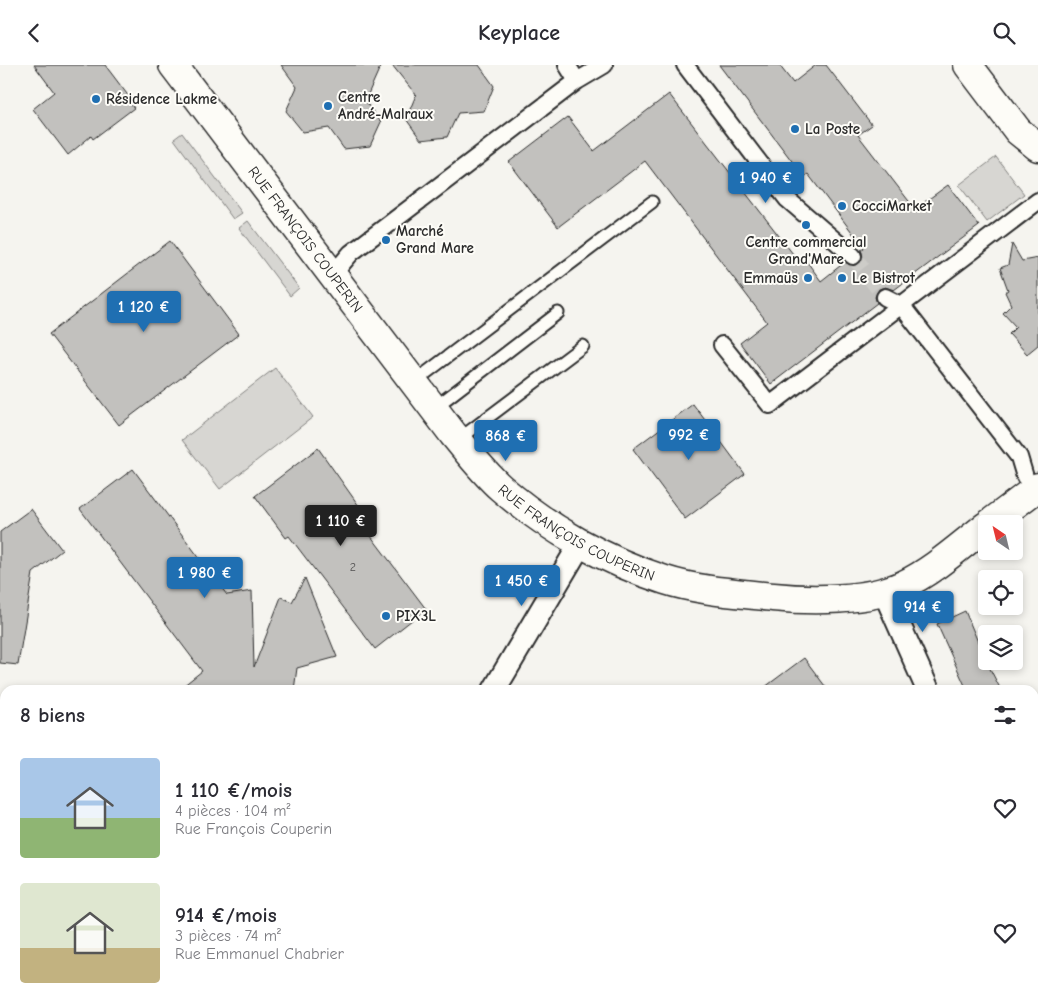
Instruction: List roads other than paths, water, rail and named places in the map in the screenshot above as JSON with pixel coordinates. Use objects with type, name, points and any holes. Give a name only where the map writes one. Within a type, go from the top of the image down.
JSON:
[{"type":"street","name":"RUE FRANÇOIS COUPERIN","points":[[174,65],[458,440],[500,487],[556,529],[581,543],[665,580],[729,593],[795,600],[854,596],[884,591],[903,585],[925,572],[978,532]]},
{"type":"street","points":[[568,65],[577,81]]},
{"type":"street","points":[[340,266],[351,253],[577,81],[604,65]]},
{"type":"street","points":[[684,65],[787,199],[853,256]]},
{"type":"street","points":[[968,65],[1018,131],[1038,147]]},
{"type":"street","points":[[722,345],[770,405],[1038,201]]},
{"type":"street","points":[[885,297],[901,305],[1019,457],[1031,482]]},
{"type":"street","name":"RUE FRANÇOIS COUPERIN","points":[[998,515],[1031,482]]},
{"type":"street","points":[[497,685],[581,543]]},
{"type":"street","points":[[884,591],[926,685]]},
{"type":"lane","points":[[414,382],[652,202]]},
{"type":"lane","points":[[433,409],[558,313]]},
{"type":"lane","points":[[458,440],[584,346]]},
{"type":"tunnel","points":[[853,256],[885,297]]},
{"type":"place","name":"Résidence Lakme","points":[[96,99]]},
{"type":"place","name":"Centre André-Malraux","points":[[328,106]]},
{"type":"place","name":"La Poste","points":[[795,129]]},
{"type":"place","name":"CocciMarket","points":[[842,206]]},
{"type":"place","name":"Centre commercial Grand'Mare","points":[[806,225]]},
{"type":"place","name":"Marché Grand Mare","points":[[386,240]]},
{"type":"place","name":"Emmaüs","points":[[808,278]]},
{"type":"place","name":"Le Bistrot","points":[[842,278]]},
{"type":"place","name":"PIX3L","points":[[386,616]]}]
